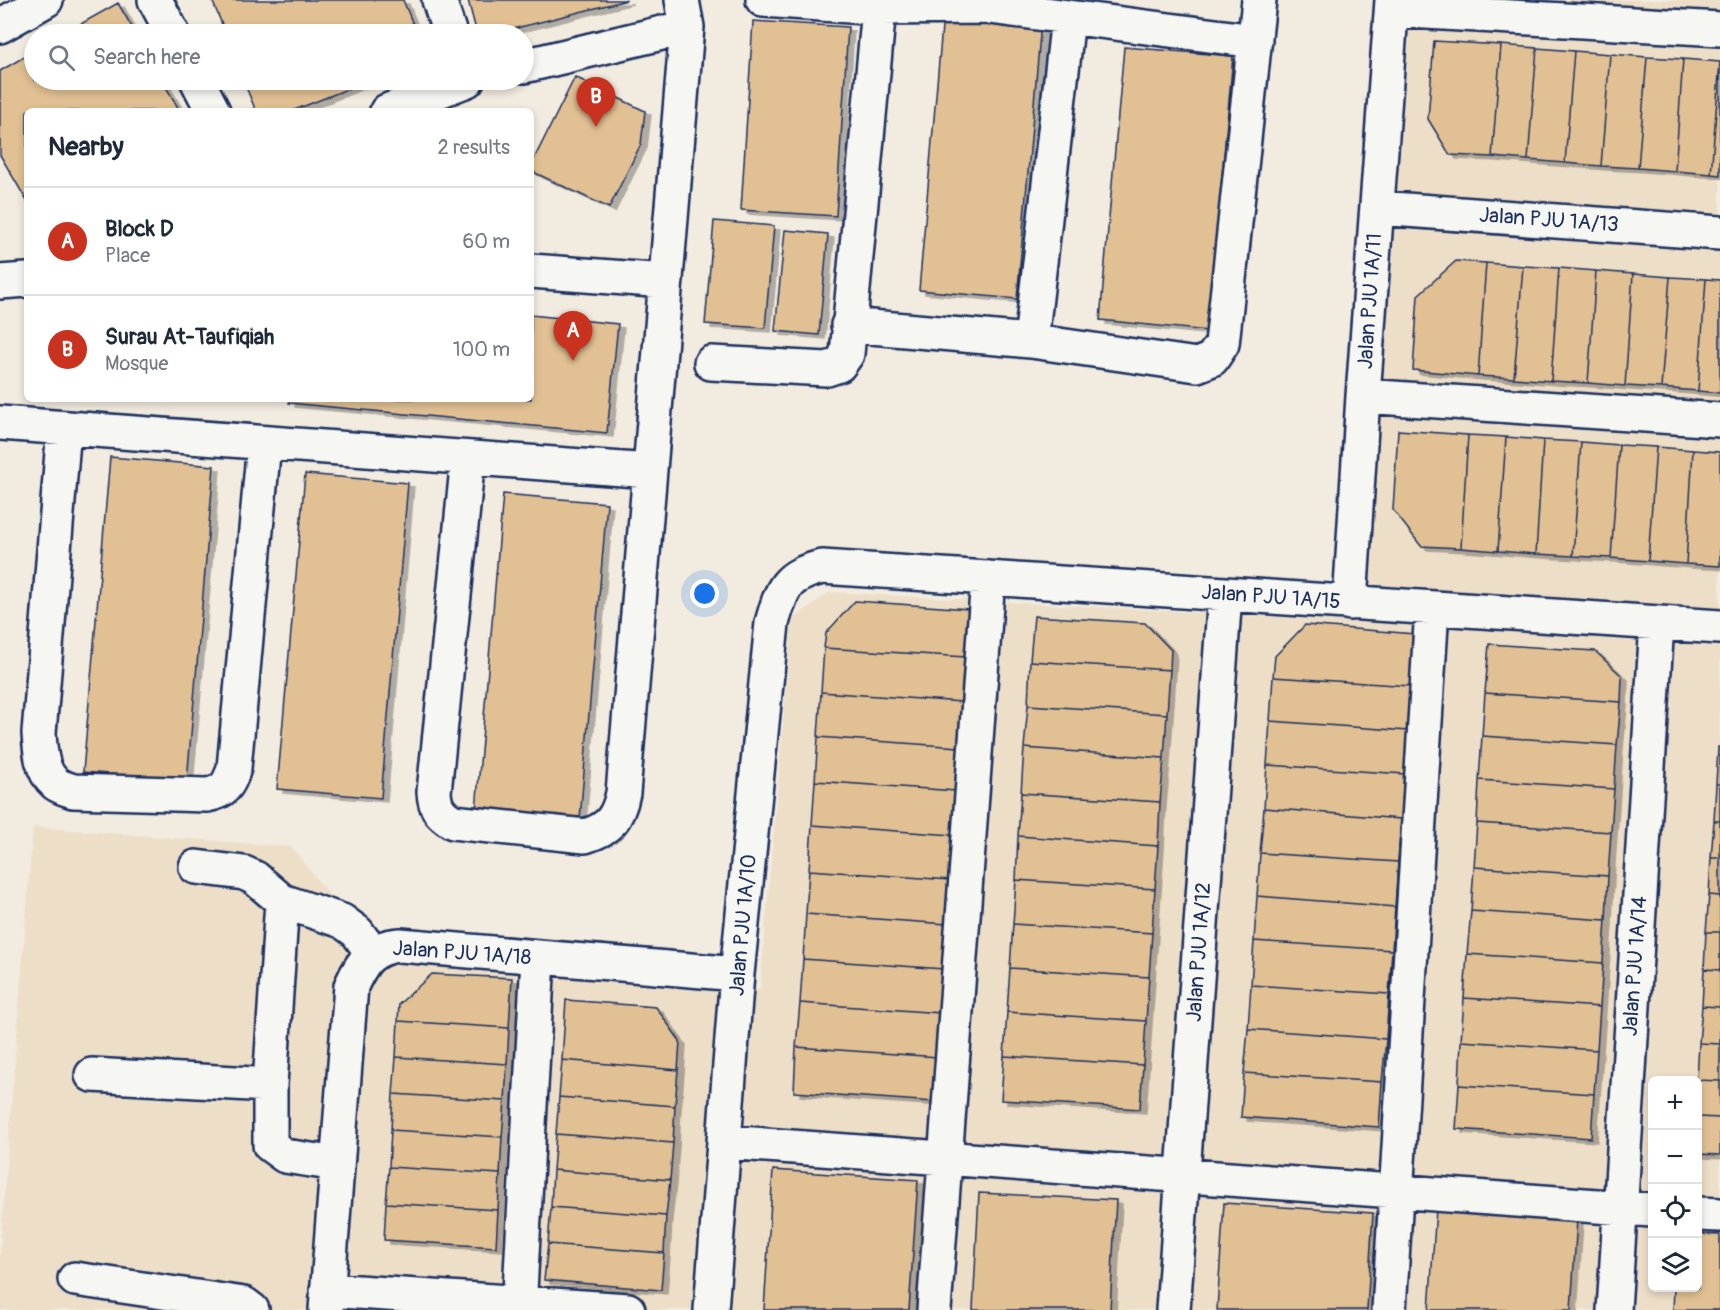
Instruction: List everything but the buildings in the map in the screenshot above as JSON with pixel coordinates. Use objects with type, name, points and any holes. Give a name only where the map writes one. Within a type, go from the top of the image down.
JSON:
[{"type":"street","points":[[0,26],[46,0]]},
{"type":"street","points":[[155,0],[168,24]]},
{"type":"street","points":[[439,0],[447,24]]},
{"type":"street","points":[[763,0],[879,8],[990,4],[1068,18],[1255,41]]},
{"type":"street","points":[[848,325],[1031,340],[1197,365],[1212,359],[1222,344],[1259,0]]},
{"type":"street","points":[[1392,5],[1720,29]]},
{"type":"street","name":"Jalan PJU 1A/11","points":[[1350,603],[1392,5]]},
{"type":"street","points":[[711,363],[827,369],[839,364],[846,354],[879,8]]},
{"type":"street","points":[[468,458],[434,792],[438,811],[453,822],[585,836],[600,832],[619,811],[623,794],[666,281],[684,13],[534,63]]},
{"type":"street","points":[[1031,340],[1068,18]]},
{"type":"street","points":[[202,90],[211,108]]},
{"type":"street","points":[[395,108],[441,90]]},
{"type":"street","name":"Jalan PJU 1A/13","points":[[1378,208],[1720,233]]},
{"type":"street","points":[[534,271],[666,281]]},
{"type":"street","points":[[0,282],[24,280]]},
{"type":"street","points":[[1363,396],[1720,420]]},
{"type":"street","points":[[0,423],[650,471]]},
{"type":"street","points":[[64,428],[39,733],[40,753],[46,770],[55,784],[73,791],[207,795],[218,793],[231,779],[234,768],[264,442]]},
{"type":"street","name":"Jalan PJU 1A/15","points":[[822,567],[1720,627]]},
{"type":"street","name":"Jalan PJU 1A/10","points":[[711,1310],[737,974],[772,623],[787,583],[803,572],[822,567]]},
{"type":"street","points":[[934,1310],[988,578]]},
{"type":"street","name":"Jalan PJU 1A/12","points":[[1173,1310],[1225,594]]},
{"type":"street","points":[[1389,1310],[1432,608]]},
{"type":"street","name":"Jalan PJU 1A/14","points":[[1614,1310],[1657,623]]},
{"type":"street","points":[[196,867],[244,873],[255,878],[282,901],[342,921],[357,932],[373,954]]},
{"type":"street","points":[[282,901],[270,1085],[270,1145],[285,1156],[337,1164]]},
{"type":"street","name":"Jalan PJU 1A/18","points":[[327,1300],[351,986],[359,969],[373,954],[386,946],[400,945],[737,974]]},
{"type":"street","points":[[520,1306],[538,958]]},
{"type":"street","points":[[92,1075],[270,1085]]},
{"type":"street","points":[[724,1142],[1648,1210]]},
{"type":"street","points":[[1702,1214],[1720,1215]]},
{"type":"street","points":[[75,1280],[244,1304],[252,1310]]},
{"type":"street","points":[[327,1300],[628,1310]]},
{"type":"shaded area","points":[[1411,0],[1720,0],[1720,1310],[0,1310],[0,1251],[33,827],[291,847],[381,960],[760,989],[792,620],[830,592],[1365,622]]},
{"type":"place","name":"Surau At-Taufiqiah","points":[[596,127]]},
{"type":"place","name":"Block D","points":[[573,361]]}]
